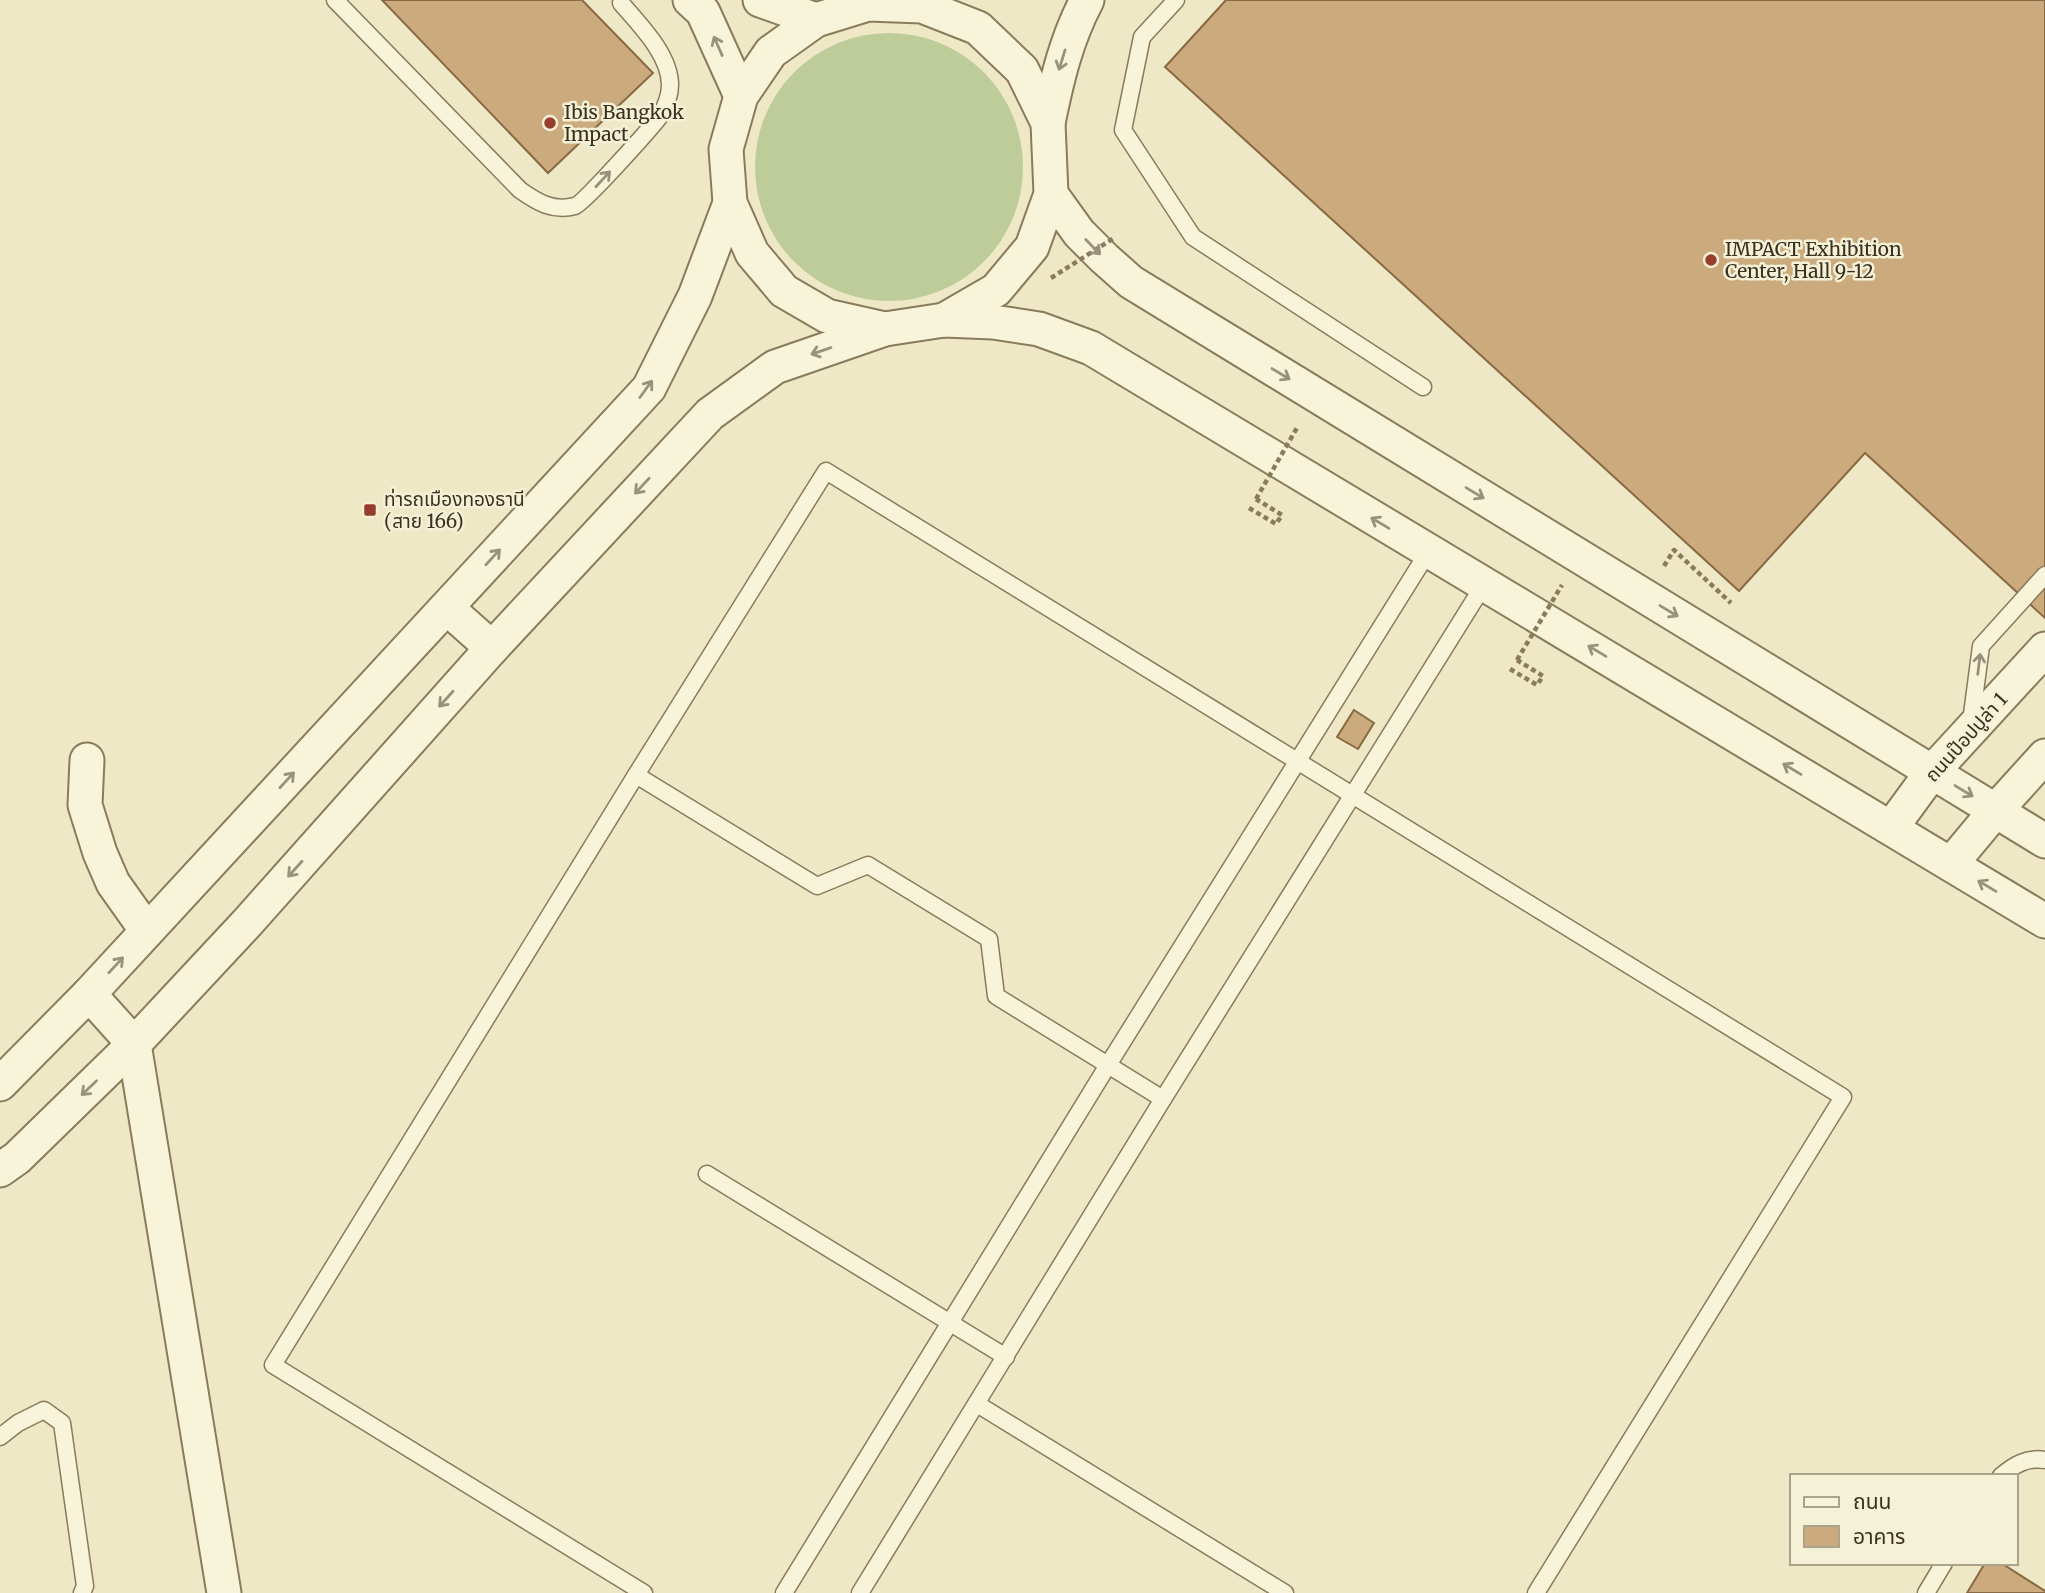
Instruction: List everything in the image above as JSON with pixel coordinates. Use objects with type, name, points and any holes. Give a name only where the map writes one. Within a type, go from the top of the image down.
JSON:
[{"type":"street","points":[[690,0],[703,12],[741,96]]},
{"type":"street","points":[[760,0],[816,20]]},
{"type":"street","points":[[944,320],[996,290],[1032,247],[1051,194],[1048,123],[1064,53],[1072,28],[1087,0]]},
{"type":"street","points":[[885,329],[827,316],[784,291],[751,253],[730,203],[726,149],[741,96],[771,51],[816,20],[868,4],[935,3],[978,28],[1021,70],[1048,123]]},
{"type":"street","points":[[1051,194],[1079,233],[1132,282],[2045,841]]},
{"type":"street","points":[[0,1083],[147,931],[440,601],[649,388],[695,296],[730,203]]},
{"type":"street","points":[[0,1170],[17,1158],[134,1044],[247,923],[492,648],[710,414],[775,367],[885,329],[944,320],[993,322],[1039,329],[1091,348],[2045,921]]},
{"type":"street","points":[[440,601],[492,648]]},
{"type":"street","name":"ถนนป๊อปปูล่า 1","points":[[1891,828],[1932,772],[2045,649]]},
{"type":"street","points":[[1951,864],[2045,756]]},
{"type":"street","points":[[87,760],[85,805],[100,852],[113,883],[147,931]]},
{"type":"street","points":[[89,993],[134,1044],[224,1593]]},
{"type":"lane","points":[[335,0],[520,190],[546,206],[561,208],[578,205],[641,139],[668,101],[668,71],[656,45],[621,1]]},
{"type":"lane","points":[[1176,0],[1142,37],[1123,130],[1192,237],[1423,387]]},
{"type":"lane","points":[[644,1593],[273,1365],[826,471],[1843,1097],[1536,1593]]},
{"type":"lane","points":[[784,1593],[1108,1065],[1428,552]]},
{"type":"lane","points":[[1970,731],[1981,646],[2045,575]]},
{"type":"lane","points":[[860,1593],[1163,1099],[1485,583]]},
{"type":"lane","points":[[636,775],[817,886],[868,865],[978,932],[989,939],[996,996],[1163,1099]]},
{"type":"lane","points":[[707,1174],[1006,1357]]},
{"type":"lane","points":[[977,1404],[1285,1593]]},
{"type":"lane","points":[[0,1437],[18,1423],[44,1410],[62,1423],[85,1586],[82,1593]]},
{"type":"lane","points":[[2003,1474],[2018,1462],[2045,1460]]},
{"type":"lane","points":[[1926,1593],[1943,1565]]},
{"type":"path","points":[[1051,278],[1114,238]]},
{"type":"path","points":[[1249,508],[1276,524],[1282,515],[1256,499],[1298,426]]},
{"type":"path","points":[[1674,550],[1731,603]]},
{"type":"path","points":[[1510,669],[1537,685],[1543,676],[1517,660],[1562,585]]},
{"type":"green space","points":[[889,33],[928,39],[952,49],[974,64],[992,82],[1007,104],[1017,128],[1023,167],[1017,206],[1007,230],[992,252],[974,270],[952,285],[928,295],[889,301],[850,295],[826,285],[804,270],[786,252],[771,230],[761,206],[755,167],[761,128],[771,104],[786,82],[804,64],[826,49],[850,39]]},
{"type":"building","name":"Ibis Bangkok Impact","points":[[382,0],[582,0],[653,73],[548,173]]},
{"type":"building","name":"IMPACT Exhibition Center, Hall 9-12","points":[[1226,0],[2045,0],[2045,618],[1865,453],[1739,591],[1165,67]]},
{"type":"building","points":[[1354,710],[1374,723],[1358,749],[1337,737]]},
{"type":"building","points":[[1984,1565],[2004,1565],[2045,1591],[2045,1593],[1967,1593]]},
{"type":"place","name":"Ibis Bangkok Impact","points":[[550,123]]},
{"type":"place","name":"IMPACT Exhibition Center, Hall 9-12","points":[[1711,260]]},
{"type":"place","name":"ท่ารถเมืองทองธานี (สาย 166)","points":[[370,510]]}]
